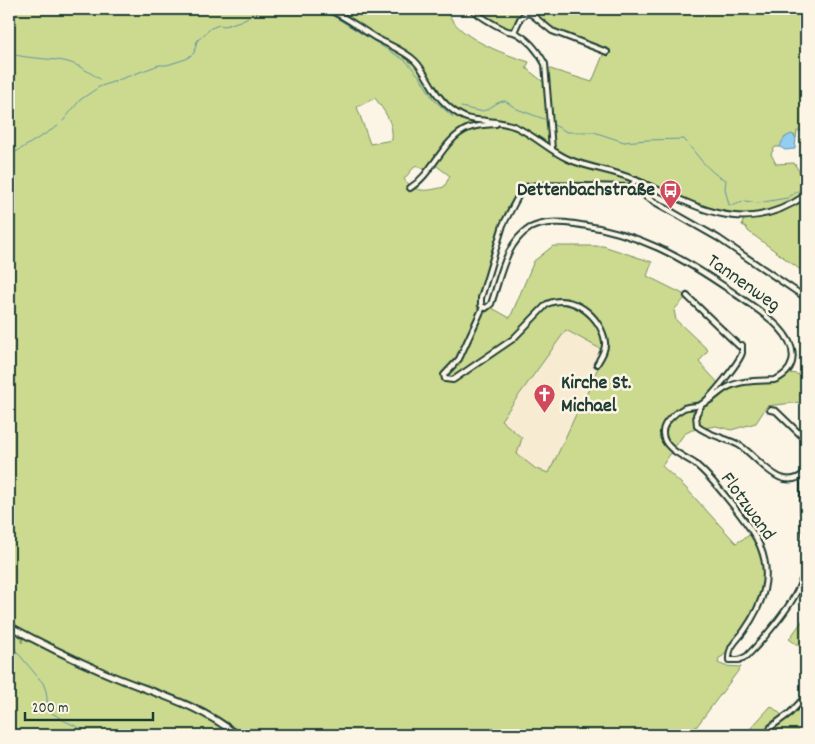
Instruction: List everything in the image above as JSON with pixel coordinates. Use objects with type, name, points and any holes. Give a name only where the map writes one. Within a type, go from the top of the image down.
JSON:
[{"type":"street","points":[[327,9],[350,20],[374,37],[416,61],[438,96],[450,108],[465,118],[501,123],[525,131],[566,158],[583,165],[636,180],[705,210],[734,217],[775,211],[788,207],[806,195]]},
{"type":"street","points":[[471,9],[481,17],[507,32],[514,32],[533,45],[545,64],[552,149]]},
{"type":"street","points":[[514,32],[520,19],[526,13],[552,31],[607,52]]},
{"type":"street","points":[[410,188],[428,171],[447,146],[466,129],[501,123]]},
{"type":"street","points":[[597,364],[605,344],[597,320],[569,302],[553,301],[547,304],[513,339],[453,380],[445,379],[444,375],[460,359],[483,307],[481,305],[481,298],[503,225],[521,191],[526,187],[538,185],[625,188],[630,187],[636,180]]},
{"type":"street","points":[[643,183],[646,197],[718,238],[806,298]]},
{"type":"street","name":"Tannenweg","points":[[483,307],[486,308],[491,304],[506,261],[515,242],[521,234],[538,225],[559,222],[584,225],[618,232],[645,241],[696,268],[761,311],[786,336],[792,349],[792,365],[779,378],[739,383],[720,392],[707,403],[702,404]]},
{"type":"street","points":[[687,296],[740,346],[742,345],[742,354],[734,366],[720,385],[702,404],[696,415],[695,421],[697,426],[701,430],[728,439],[743,448],[776,476],[786,479],[805,474],[803,506],[806,544]]},
{"type":"street","name":"Flotzwand","points":[[702,404],[683,408],[666,423],[662,432],[665,442],[705,473],[745,522],[760,544],[767,568],[763,596],[750,623],[730,649],[729,660],[739,660],[747,656],[780,615],[799,589],[806,566],[806,557]]},
{"type":"street","points":[[770,410],[776,411],[806,440]]},
{"type":"street","points":[[9,626],[105,673],[201,711],[237,735]]},
{"type":"street","points":[[768,735],[771,727],[790,713],[806,696]]},
{"type":"shaded area","points":[[566,330],[607,352],[589,386],[585,398],[583,397],[549,474],[536,469],[517,454],[501,420]]},
{"type":"green space","points":[[9,9],[447,9],[459,28],[469,36],[494,49],[529,62],[526,68],[547,85],[549,84],[547,68],[592,82],[605,50],[556,31],[530,11],[524,12],[510,29],[482,16],[473,9],[806,9],[806,131],[797,131],[796,138],[794,135],[785,137],[780,147],[775,147],[771,154],[776,164],[794,163],[806,182],[806,274],[748,231],[742,225],[744,217],[724,214],[705,207],[636,177],[630,185],[532,183],[521,189],[512,200],[504,217],[496,236],[477,305],[478,311],[484,314],[492,308],[510,318],[534,261],[553,246],[603,246],[652,262],[647,276],[687,296],[674,310],[676,320],[708,350],[699,362],[720,385],[728,387],[739,383],[774,380],[786,372],[801,375],[806,367],[806,394],[802,402],[767,406],[756,423],[731,430],[716,426],[692,430],[684,434],[662,466],[685,487],[736,543],[753,533],[760,544],[767,577],[753,616],[723,656],[719,658],[718,663],[725,666],[741,667],[697,726],[685,735],[9,735],[9,629],[22,637],[22,643],[24,634],[9,624]],"holes":[[[375,98],[390,122],[392,140],[370,144],[357,107]],[[434,164],[450,176],[444,187],[422,190],[408,184],[404,179],[416,165],[428,171]],[[566,330],[606,352],[549,473],[536,469],[517,454],[522,438],[501,420]]]},
{"type":"green space","points":[[806,616],[806,651],[789,639]]},
{"type":"green space","points":[[806,699],[806,735],[773,735],[771,731],[774,727]]},
{"type":"green space","points":[[771,706],[783,716],[770,726],[764,735],[740,735],[750,729]]},
{"type":"water","points":[[792,134],[796,138],[795,149],[785,150],[780,147],[784,139]]},
{"type":"waterway","points":[[63,121],[80,100],[99,87],[159,65],[167,65],[186,59],[194,53],[197,41],[211,28],[240,21],[266,9]]},
{"type":"waterway","points":[[316,9],[335,17],[406,61],[420,77],[434,100],[453,117]]},
{"type":"waterway","points":[[9,52],[20,56],[68,62],[100,79]]},
{"type":"waterway","points":[[461,107],[483,111],[505,101],[517,109],[544,119]]},
{"type":"waterway","points":[[554,125],[567,132],[594,132],[624,142],[684,139],[708,168],[726,180],[725,189],[729,205],[745,201],[758,203],[787,198],[806,186]]},
{"type":"waterway","points":[[11,155],[58,126]]},
{"type":"waterway","points":[[9,637],[17,652],[43,683],[48,706],[52,713],[94,735]]},
{"type":"place","name":"Dettenbachstraße","points":[[671,210]]},
{"type":"place","name":"Kirche St. Michael","points":[[545,414]]}]
